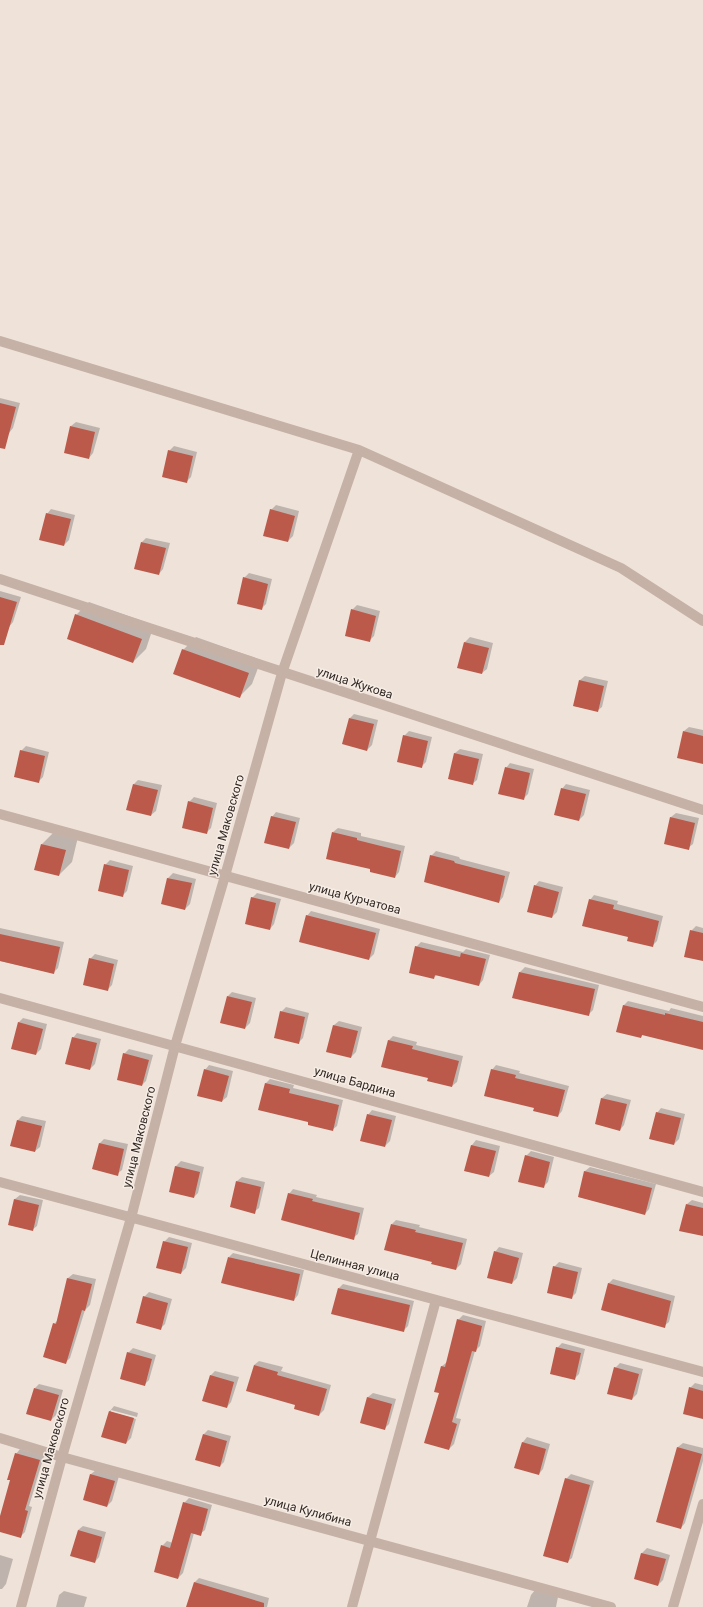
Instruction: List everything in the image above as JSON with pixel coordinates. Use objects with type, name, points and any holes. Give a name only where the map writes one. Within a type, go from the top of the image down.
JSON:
[{"type":"street","points":[[0,342],[359,450],[622,568],[703,621]]},
{"type":"street","name":"улица Маковского","points":[[21,1607],[62,1457],[132,1218],[175,1046],[282,673],[359,450]]},
{"type":"street","name":"улица Жукова","points":[[0,580],[703,810]]},
{"type":"street","name":"улица Курчатова","points":[[0,814],[703,1007]]},
{"type":"street","name":"улица Бардина","points":[[0,998],[703,1192]]},
{"type":"street","name":"Целинная улица","points":[[0,1182],[703,1372]]},
{"type":"street","points":[[352,1607],[436,1300]]},
{"type":"street","name":"улица Кулибина","points":[[0,1438],[62,1457],[611,1607]]},
{"type":"street","points":[[674,1607],[703,1504]]},
{"type":"building","points":[[0,403],[16,407],[5,449],[0,448]]},
{"type":"building","points":[[70,426],[95,432],[89,459],[64,453]]},
{"type":"building","points":[[168,450],[193,456],[187,483],[162,477]]},
{"type":"building","points":[[270,509],[295,516],[288,542],[263,536]]},
{"type":"building","points":[[46,513],[71,519],[64,546],[39,540]]},
{"type":"building","points":[[141,542],[166,548],[159,575],[134,569]]},
{"type":"building","points":[[243,577],[268,584],[262,610],[237,604]]},
{"type":"building","points":[[0,597],[17,602],[4,645],[0,645]]},
{"type":"building","points":[[351,609],[376,616],[370,642],[345,636]]},
{"type":"building","points":[[75,614],[142,639],[133,663],[67,639]]},
{"type":"building","points":[[464,642],[489,648],[482,674],[457,668]]},
{"type":"building","points":[[182,649],[249,673],[240,698],[173,674]]},
{"type":"building","points":[[579,680],[604,686],[598,712],[573,706]]},
{"type":"building","points":[[349,718],[374,724],[367,751],[342,744]]},
{"type":"building","points":[[683,731],[703,736],[703,764],[677,758]]},
{"type":"building","points":[[403,735],[428,741],[422,768],[397,762]]},
{"type":"building","points":[[20,750],[45,756],[39,783],[14,777]]},
{"type":"building","points":[[454,753],[479,759],[473,785],[448,779]]},
{"type":"building","points":[[505,767],[530,773],[524,800],[498,794]]},
{"type":"building","points":[[133,784],[158,790],[151,816],[126,810]]},
{"type":"building","points":[[561,788],[586,794],[579,821],[554,815]]},
{"type":"building","points":[[188,801],[213,808],[207,834],[182,828]]},
{"type":"building","points":[[271,816],[296,822],[289,849],[264,843]]},
{"type":"building","points":[[670,817],[695,823],[689,850],[664,844]]},
{"type":"building","points":[[332,832],[401,851],[395,878],[370,872],[370,869],[326,859]]},
{"type":"building","points":[[41,844],[66,850],[59,876],[34,870]]},
{"type":"building","points":[[430,855],[505,876],[499,903],[424,882]]},
{"type":"building","points":[[104,864],[129,870],[123,897],[98,891]]},
{"type":"building","points":[[167,878],[192,883],[185,910],[161,904]]},
{"type":"building","points":[[534,885],[559,892],[552,918],[527,912]]},
{"type":"building","points":[[251,897],[276,903],[270,930],[245,924]]},
{"type":"building","points":[[589,899],[614,905],[613,909],[659,921],[653,947],[627,941],[628,937],[582,926]]},
{"type":"building","points":[[306,915],[376,933],[369,960],[299,942]]},
{"type":"building","points":[[690,930],[703,933],[703,961],[684,957]]},
{"type":"building","points":[[0,934],[60,947],[54,974],[0,961]]},
{"type":"building","points":[[415,946],[460,957],[461,953],[486,959],[479,986],[435,975],[434,979],[409,973]]},
{"type":"building","points":[[89,958],[114,964],[108,991],[83,985]]},
{"type":"building","points":[[519,972],[595,989],[589,1016],[512,998]]},
{"type":"building","points":[[227,996],[252,1002],[245,1029],[220,1023]]},
{"type":"building","points":[[623,1005],[703,1022],[703,1050],[642,1035],[641,1038],[616,1032]]},
{"type":"building","points":[[280,1011],[305,1017],[299,1044],[274,1038]]},
{"type":"building","points":[[18,1022],[43,1029],[36,1055],[11,1049]]},
{"type":"building","points":[[333,1025],[358,1031],[351,1058],[326,1052]]},
{"type":"building","points":[[72,1037],[97,1043],[90,1070],[65,1064]]},
{"type":"building","points":[[388,1040],[413,1046],[412,1049],[459,1061],[452,1087],[427,1081],[428,1078],[381,1067]]},
{"type":"building","points":[[123,1053],[149,1060],[142,1086],[117,1080]]},
{"type":"building","points":[[204,1069],[229,1076],[222,1102],[197,1096]]},
{"type":"building","points":[[491,1069],[516,1075],[515,1078],[565,1090],[558,1117],[533,1111],[534,1108],[484,1096]]},
{"type":"building","points":[[265,1083],[290,1089],[289,1093],[339,1105],[333,1131],[308,1125],[308,1122],[258,1110]]},
{"type":"building","points":[[601,1098],[627,1104],[620,1131],[595,1124]]},
{"type":"building","points":[[656,1112],[681,1118],[674,1145],[649,1139]]},
{"type":"building","points":[[367,1114],[392,1120],[385,1147],[360,1141]]},
{"type":"building","points":[[17,1120],[42,1126],[35,1152],[10,1146]]},
{"type":"building","points":[[99,1143],[124,1149],[118,1176],[92,1169]]},
{"type":"building","points":[[471,1145],[496,1151],[489,1177],[464,1171]]},
{"type":"building","points":[[525,1155],[550,1162],[544,1188],[518,1182]]},
{"type":"building","points":[[175,1166],[200,1172],[194,1198],[169,1192]]},
{"type":"building","points":[[584,1171],[652,1188],[645,1215],[578,1197]]},
{"type":"building","points":[[236,1181],[261,1187],[255,1214],[230,1207]]},
{"type":"building","points":[[288,1193],[313,1199],[312,1201],[360,1213],[354,1240],[281,1220]]},
{"type":"building","points":[[14,1199],[39,1205],[33,1231],[8,1225]]},
{"type":"building","points":[[686,1204],[703,1208],[703,1236],[679,1231]]},
{"type":"building","points":[[391,1224],[416,1230],[415,1232],[463,1243],[456,1270],[431,1264],[432,1262],[384,1250]]},
{"type":"building","points":[[163,1241],[188,1247],[181,1274],[156,1268]]},
{"type":"building","points":[[494,1251],[519,1258],[512,1284],[487,1278]]},
{"type":"building","points":[[228,1257],[300,1274],[294,1301],[221,1283]]},
{"type":"building","points":[[553,1266],[578,1272],[572,1299],[547,1293]]},
{"type":"building","points":[[67,1278],[92,1284],[85,1311],[82,1310],[66,1364],[43,1357],[53,1323],[56,1324]]},
{"type":"building","points":[[608,1283],[671,1301],[665,1328],[601,1310]]},
{"type":"building","points":[[338,1288],[410,1305],[404,1332],[331,1314]]},
{"type":"building","points":[[143,1296],[168,1303],[161,1330],[136,1323]]},
{"type":"building","points":[[457,1319],[482,1326],[476,1352],[472,1351],[452,1422],[457,1424],[449,1450],[424,1443],[439,1393],[434,1392],[441,1366],[445,1367]]},
{"type":"building","points":[[556,1347],[581,1353],[575,1380],[550,1374]]},
{"type":"building","points":[[127,1352],[152,1359],[145,1386],[120,1379]]},
{"type":"building","points":[[254,1365],[278,1372],[277,1375],[327,1389],[319,1416],[294,1409],[295,1405],[246,1391]]},
{"type":"building","points":[[614,1367],[639,1374],[632,1400],[607,1394]]},
{"type":"building","points":[[210,1375],[234,1382],[227,1408],[202,1401]]},
{"type":"building","points":[[689,1387],[703,1391],[703,1419],[683,1414]]},
{"type":"building","points":[[34,1388],[59,1395],[51,1421],[26,1414]]},
{"type":"building","points":[[367,1397],[392,1404],[385,1430],[360,1423]]},
{"type":"building","points":[[109,1411],[134,1418],[126,1444],[101,1437]]},
{"type":"building","points":[[203,1434],[227,1441],[220,1467],[195,1460]]},
{"type":"building","points":[[522,1442],[546,1449],[539,1475],[514,1468]]},
{"type":"building","points":[[677,1447],[702,1454],[681,1529],[656,1522]]},
{"type":"building","points":[[15,1453],[40,1460],[25,1510],[28,1511],[21,1538],[0,1532],[0,1516],[10,1480],[7,1480]]},
{"type":"building","points":[[90,1474],[115,1481],[107,1507],[83,1500]]},
{"type":"building","points":[[565,1478],[590,1485],[568,1563],[543,1556]]},
{"type":"building","points":[[183,1502],[208,1509],[201,1536],[191,1533],[178,1579],[154,1572],[161,1545],[170,1548]]},
{"type":"building","points":[[78,1530],[102,1537],[95,1563],[70,1556]]},
{"type":"building","points":[[641,1553],[666,1559],[658,1586],[634,1579]]},
{"type":"building","points":[[194,1582],[264,1603],[264,1607],[186,1607]]}]
